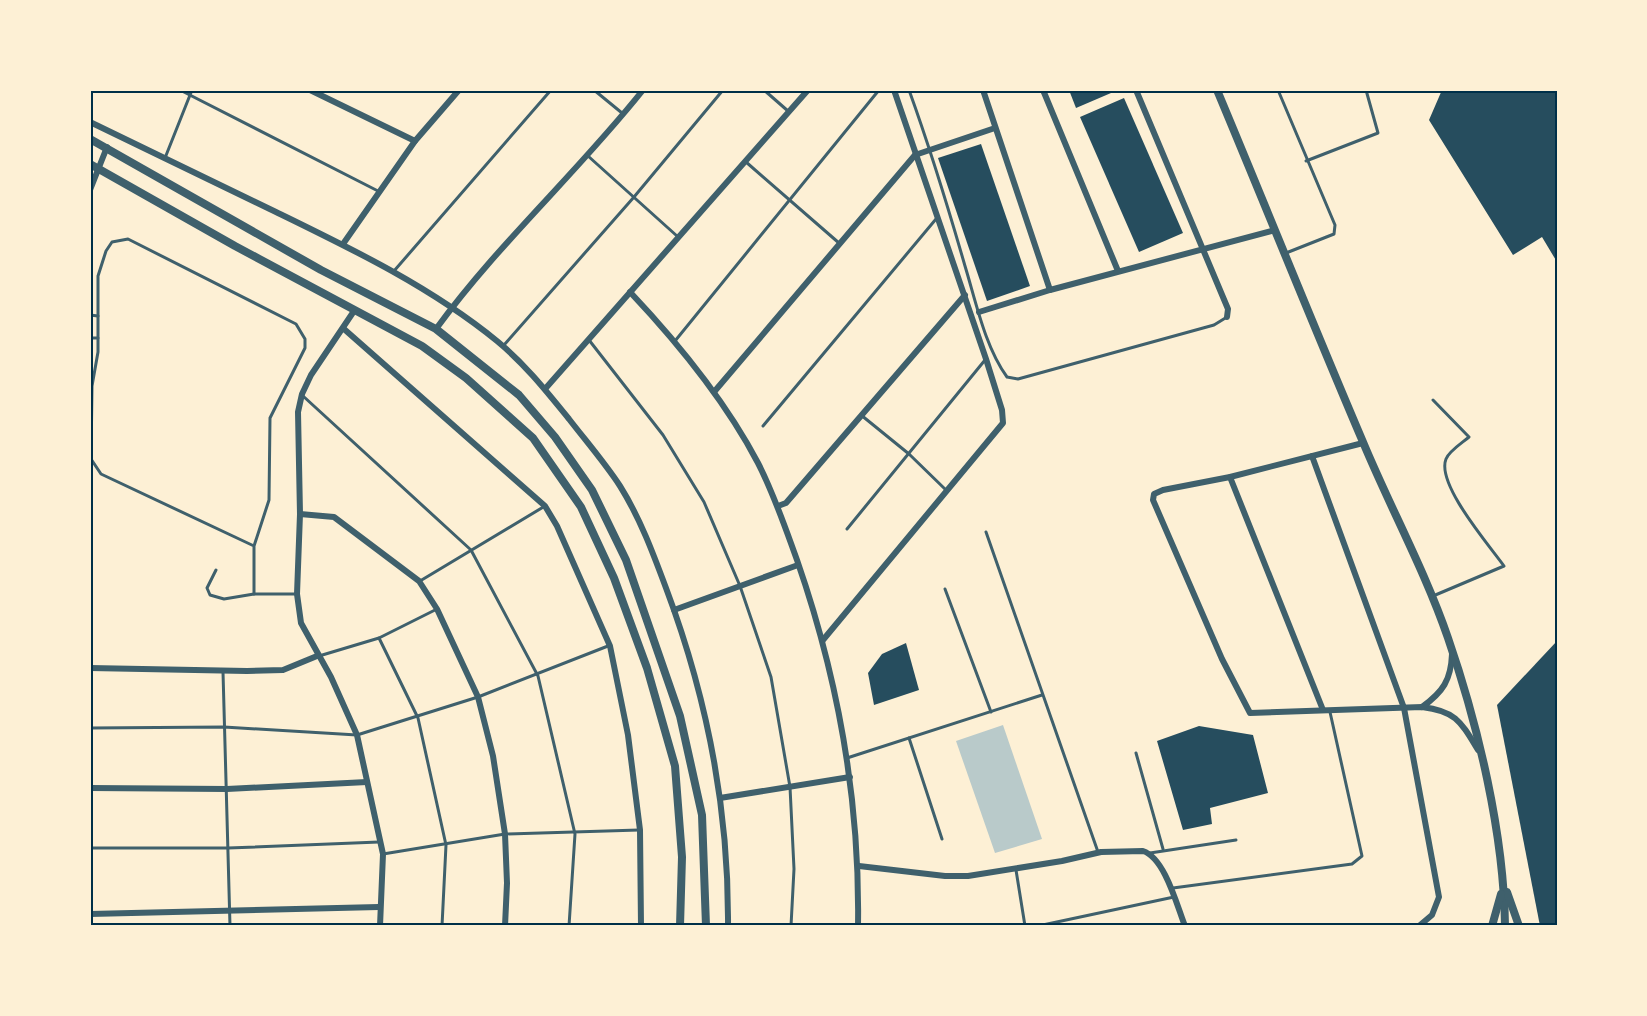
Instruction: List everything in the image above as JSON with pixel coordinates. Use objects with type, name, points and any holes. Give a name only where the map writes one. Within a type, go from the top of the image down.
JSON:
[{"type":"street","points":[[310,90],[415,141]]},
{"type":"street","points":[[436,329],[481,271],[588,156],[643,90]]},
{"type":"street","points":[[545,389],[808,90]]},
{"type":"street","points":[[823,640],[1003,423],[1002,410],[986,359],[894,90]]},
{"type":"street","points":[[983,90],[1050,290]]},
{"type":"street","points":[[1043,90],[1119,271]]},
{"type":"street","points":[[1136,90],[1228,309],[1227,317]]},
{"type":"street","points":[[1217,90],[1452,650],[1479,750],[1504,884],[1519,926]]},
{"type":"street","points":[[343,244],[378,191],[456,91]]},
{"type":"street","points":[[90,122],[343,244],[392,272],[451,308],[503,346],[545,389],[619,486],[645,533],[674,610],[702,699],[725,827],[728,926]]},
{"type":"street","points":[[714,392],[915,154],[930,147],[995,128]]},
{"type":"street","points":[[90,139],[321,270],[436,329],[519,395],[555,437],[592,490],[626,560],[680,716],[702,815],[706,926]]},
{"type":"street","points":[[90,190],[107,147]]},
{"type":"street","points":[[90,164],[354,311],[422,346],[466,378],[533,438],[581,507],[618,588],[646,668],[675,766],[682,857],[680,926]]},
{"type":"street","points":[[979,312],[1050,290],[1204,251],[1275,230]]},
{"type":"street","points":[[630,292],[675,341],[714,392],[758,462],[778,506],[823,640],[847,758],[859,866],[858,926]]},
{"type":"street","points":[[778,506],[786,503],[965,295]]},
{"type":"street","points":[[354,311],[311,375],[302,394],[298,412],[300,514],[297,594],[301,623],[317,656],[331,677],[357,735],[383,854],[379,906],[380,926]]},
{"type":"street","points":[[344,329],[544,506],[557,526],[610,646],[628,735],[640,830],[641,926]]},
{"type":"street","points":[[1364,443],[1230,477],[1163,490],[1154,494],[1153,500],[1221,658],[1250,712],[1422,707],[1441,709],[1453,715],[1463,725],[1479,750]]},
{"type":"street","points":[[1312,456],[1404,708],[1439,897],[1432,915],[1419,926]]},
{"type":"street","points":[[1230,477],[1326,710]]},
{"type":"street","points":[[300,514],[334,518],[419,581],[437,609],[478,697],[493,756],[505,834],[507,883],[505,926]]},
{"type":"street","points":[[674,610],[798,565]]},
{"type":"street","points":[[1422,707],[1439,695],[1447,683],[1451,672],[1452,650]]},
{"type":"street","points":[[90,668],[283,670],[317,656]]},
{"type":"street","points":[[720,798],[850,777]]},
{"type":"street","points":[[90,788],[227,789],[367,782]]},
{"type":"street","points":[[859,866],[945,876],[968,876],[1098,852],[1143,851],[1150,853],[1171,888],[1185,926]]},
{"type":"street","points":[[1492,926],[1504,884]]},
{"type":"street","points":[[1504,884],[1505,926]]},
{"type":"street","points":[[90,914],[379,906]]},
{"type":"lane","points":[[180,90],[378,191]]},
{"type":"lane","points":[[165,158],[192,90]]},
{"type":"lane","points":[[392,272],[551,90]]},
{"type":"lane","points":[[594,90],[623,114]]},
{"type":"lane","points":[[503,346],[634,197],[723,90]]},
{"type":"lane","points":[[764,90],[789,112]]},
{"type":"lane","points":[[675,341],[879,90]]},
{"type":"lane","points":[[909,90],[930,147],[979,312],[1000,368],[1007,377],[1018,379],[1214,324],[1227,317]]},
{"type":"lane","points":[[1278,90],[1306,161],[1335,225],[1334,234],[1285,253]]},
{"type":"lane","points":[[1306,161],[1378,133],[1366,90]]},
{"type":"lane","points":[[588,156],[679,237]]},
{"type":"lane","points":[[746,161],[839,243]]},
{"type":"lane","points":[[763,426],[938,217]]},
{"type":"lane","points":[[254,546],[101,474],[95,468],[91,459],[92,386],[98,338],[98,276],[106,251],[112,242],[128,239],[296,324],[302,331],[305,348],[270,418],[269,500],[254,546],[254,594]]},
{"type":"lane","points":[[90,315],[98,316]]},
{"type":"lane","points":[[90,338],[98,338]]},
{"type":"lane","points":[[588,340],[663,435],[704,502],[740,586],[771,677],[790,787],[794,869],[791,926]]},
{"type":"lane","points":[[847,529],[986,359]]},
{"type":"lane","points":[[302,394],[471,550],[538,676],[575,834],[569,926]]},
{"type":"lane","points":[[1431,597],[1504,566],[1447,485],[1444,466],[1447,456],[1469,437],[1433,400]]},
{"type":"lane","points":[[860,415],[909,454],[948,491]]},
{"type":"lane","points":[[419,581],[544,506]]},
{"type":"lane","points":[[986,532],[1098,852]]},
{"type":"lane","points":[[216,570],[207,588],[210,595],[224,599],[254,594],[297,594]]},
{"type":"lane","points":[[945,589],[991,712]]},
{"type":"lane","points":[[317,656],[378,638],[437,609]]},
{"type":"lane","points":[[378,638],[418,718],[446,845],[442,926]]},
{"type":"lane","points":[[90,728],[224,727],[357,735],[418,718],[538,676],[610,646]]},
{"type":"lane","points":[[223,670],[230,926]]},
{"type":"lane","points":[[847,758],[1042,695]]},
{"type":"lane","points":[[1171,888],[1352,864],[1362,856],[1326,710]]},
{"type":"lane","points":[[909,738],[942,839]]},
{"type":"lane","points":[[1136,753],[1163,849]]},
{"type":"lane","points":[[383,854],[505,834],[575,834],[640,830]]},
{"type":"lane","points":[[1150,853],[1163,849],[1236,840]]},
{"type":"lane","points":[[90,848],[228,848],[381,842]]},
{"type":"lane","points":[[1015,868],[1025,926]]},
{"type":"lane","points":[[1038,926],[1174,897]]},
{"type":"shaded area","points":[[1003,725],[1042,839],[995,853],[956,741]]},
{"type":"building","points":[[1069,90],[1118,90],[1076,108]]},
{"type":"building","points":[[1442,90],[1557,90],[1557,262],[1542,237],[1513,255],[1429,120]]},
{"type":"building","points":[[1124,98],[1183,233],[1139,252],[1080,117]]},
{"type":"building","points":[[981,144],[1030,286],[987,301],[938,158]]},
{"type":"building","points":[[1557,641],[1557,926],[1540,926],[1497,705]]},
{"type":"building","points":[[906,643],[919,690],[874,705],[868,673],[882,654]]},
{"type":"building","points":[[1199,726],[1253,735],[1268,793],[1210,808],[1212,824],[1183,830],[1157,741]]}]
